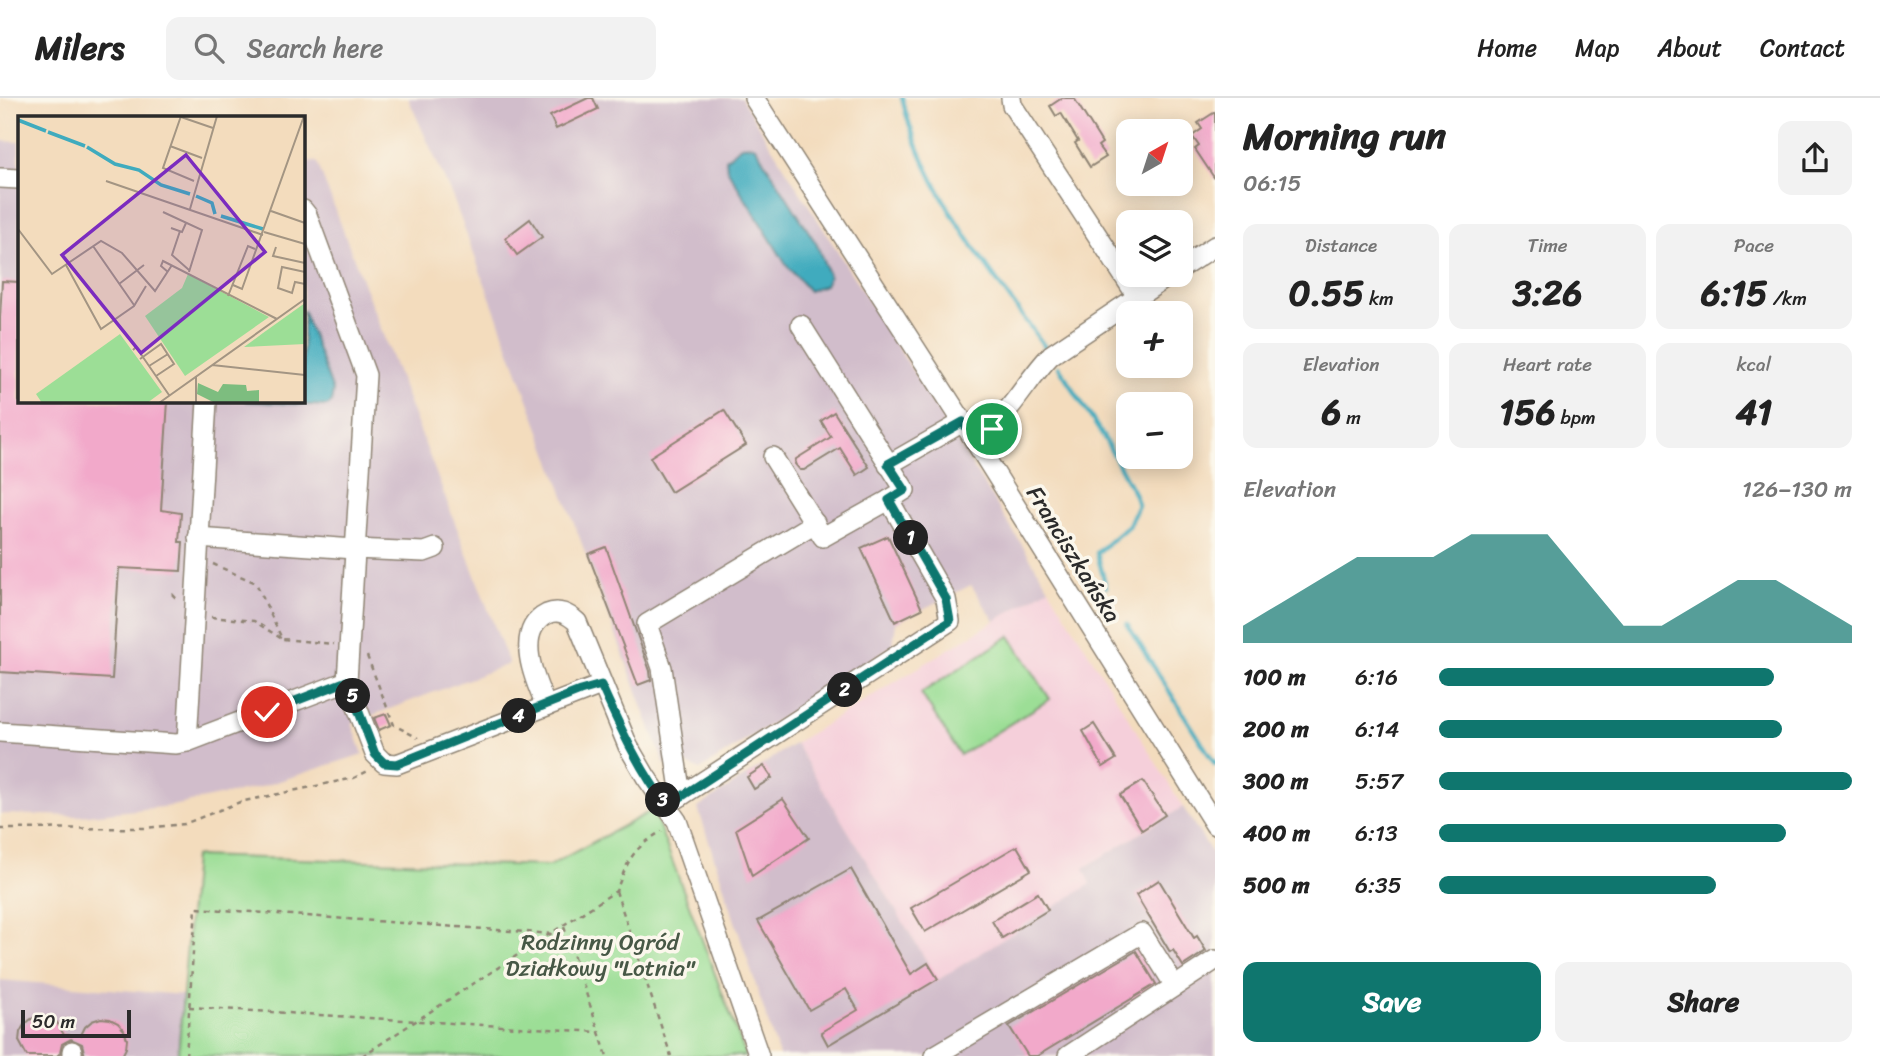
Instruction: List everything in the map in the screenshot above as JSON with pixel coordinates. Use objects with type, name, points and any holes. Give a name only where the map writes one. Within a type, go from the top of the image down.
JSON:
[{"type":"street","name":"Franciszkańska","points":[[754,98],[969,431],[1215,825]]},
{"type":"street","points":[[1011,98],[1012,105],[1137,296]]},
{"type":"street","points":[[0,178],[18,179]]},
{"type":"street","points":[[304,210],[366,375],[347,681],[375,754],[384,763],[397,764],[601,685]]},
{"type":"street","points":[[1193,260],[1215,246]]},
{"type":"street","points":[[888,464],[969,431],[992,429],[1007,413],[1037,369],[1051,355],[1151,287]]},
{"type":"street","points":[[773,457],[824,537],[905,490],[801,325]]},
{"type":"street","points":[[187,742],[207,402]]},
{"type":"street","points":[[674,801],[950,621],[946,599],[889,500]]},
{"type":"street","points":[[759,1056],[677,821],[674,762],[662,668],[648,624],[815,523]]},
{"type":"street","points":[[198,547],[424,552],[435,548]]},
{"type":"street","points":[[546,706],[529,657],[530,639],[534,625],[545,615],[568,613],[577,622],[601,685],[628,746],[646,778],[674,801]]},
{"type":"street","points":[[0,732],[176,744],[347,681]]},
{"type":"street","points":[[934,1056],[1142,933],[1175,986]]},
{"type":"street","points":[[1068,1056],[1215,960]]},
{"type":"path","points":[[198,547],[256,583],[282,639]]},
{"type":"path","points":[[172,594],[194,612],[213,618],[254,621],[282,639],[364,648],[394,724],[436,749]]},
{"type":"path","points":[[0,829],[144,828],[184,824],[240,802],[354,778],[384,763]]},
{"type":"path","points":[[362,1056],[616,891],[630,857],[642,843],[661,831]]},
{"type":"path","points":[[616,891],[671,1056]]},
{"type":"path","points":[[186,1056],[197,908],[553,933]]},
{"type":"path","points":[[564,927],[607,1056]]},
{"type":"path","points":[[189,1007],[599,1032]]},
{"type":"shaded area","points":[[408,98],[741,98],[1049,588],[995,621],[971,585],[896,623],[893,645],[700,770],[682,761],[664,764],[453,198]]},
{"type":"shaded area","points":[[0,141],[18,142],[18,402],[304,402],[304,161],[317,162],[509,664],[352,723],[363,754],[261,787],[172,806],[79,816],[0,814]]},
{"type":"shaded area","points":[[1049,588],[1183,807],[1084,868],[1092,884],[938,980],[795,743]]},
{"type":"shaded area","points":[[795,743],[938,980],[1091,884],[1084,868],[1183,807],[1215,858],[1215,1056],[779,1056],[698,808]]},
{"type":"shaded area","points":[[0,980],[183,995],[178,1056],[0,1056]]},
{"type":"green space","points":[[1010,636],[1050,699],[960,755],[921,693]]},
{"type":"green space","name":"Rodzinny Ogród Działkowy \"Lotnia\"","points":[[653,810],[746,1056],[178,1056],[194,856],[549,866]]},
{"type":"water","points":[[754,145],[817,245],[829,277],[825,285],[809,291],[787,266],[727,169],[726,159],[741,146]]},
{"type":"water","points":[[304,313],[333,391],[331,403],[327,406],[261,402],[304,402]]},
{"type":"building","points":[[593,98],[598,109],[556,129],[550,116]]},
{"type":"building","points":[[1062,98],[1074,98],[1102,143],[1098,146],[1106,157],[1090,167],[1061,113],[1056,116],[1050,106]]},
{"type":"building","points":[[1215,112],[1215,179],[1195,149],[1199,146],[1194,135],[1202,129],[1198,123]]},
{"type":"building","points":[[530,219],[542,237],[517,255],[505,238]]},
{"type":"building","points":[[2,281],[18,282],[18,402],[168,402],[161,510],[181,513],[181,571],[119,568],[112,679],[0,672]]},
{"type":"building","points":[[724,410],[746,445],[671,492],[650,457]]},
{"type":"building","points":[[834,412],[869,467],[857,475],[840,448],[800,470],[795,464],[796,459],[831,437],[821,421]]},
{"type":"building","points":[[888,536],[922,609],[895,622],[861,548]]},
{"type":"building","points":[[606,547],[650,671],[651,680],[638,685],[588,554]]},
{"type":"building","points":[[386,714],[391,725],[379,730],[374,718]]},
{"type":"building","points":[[1094,724],[1116,759],[1103,767],[1083,731]]},
{"type":"building","points":[[764,766],[772,778],[754,789],[747,777]]},
{"type":"building","points":[[1143,781],[1165,815],[1142,830],[1120,795]]},
{"type":"building","points":[[783,799],[809,838],[752,876],[736,829]]},
{"type":"building","points":[[1017,846],[1031,870],[925,932],[911,908]]},
{"type":"building","points":[[851,869],[911,974],[928,963],[938,979],[828,1045],[821,1032],[858,1010],[846,989],[809,1010],[758,921]]},
{"type":"building","points":[[1159,880],[1194,938],[1197,936],[1206,951],[1183,966],[1173,950],[1170,952],[1136,895]]},
{"type":"building","points":[[1038,893],[1048,910],[1002,938],[992,921]]},
{"type":"building","points":[[1136,951],[1156,984],[1037,1056],[1028,1056],[1009,1026]]},
{"type":"building","points":[[39,1016],[56,1021],[64,1035],[81,1035],[92,1021],[110,1019],[124,1030],[126,1048],[122,1056],[85,1056],[82,1044],[71,1039],[62,1044],[57,1056],[27,1056],[19,1041],[20,1032],[31,1019]]},
{"type":"waterway","points":[[902,98],[926,167],[943,199],[983,261],[1047,350]]},
{"type":"waterway","points":[[1059,367],[1106,441],[1138,505],[1129,525],[1097,553],[1106,587]]},
{"type":"waterway","points":[[1127,624],[1215,764]]},
{"type":"route","points":[[267,712],[347,681],[375,754],[384,763],[397,764],[601,685],[628,746],[646,778],[667,806],[950,621],[946,599],[889,500],[905,490],[888,464],[963,422],[974,439],[992,429]]}]
